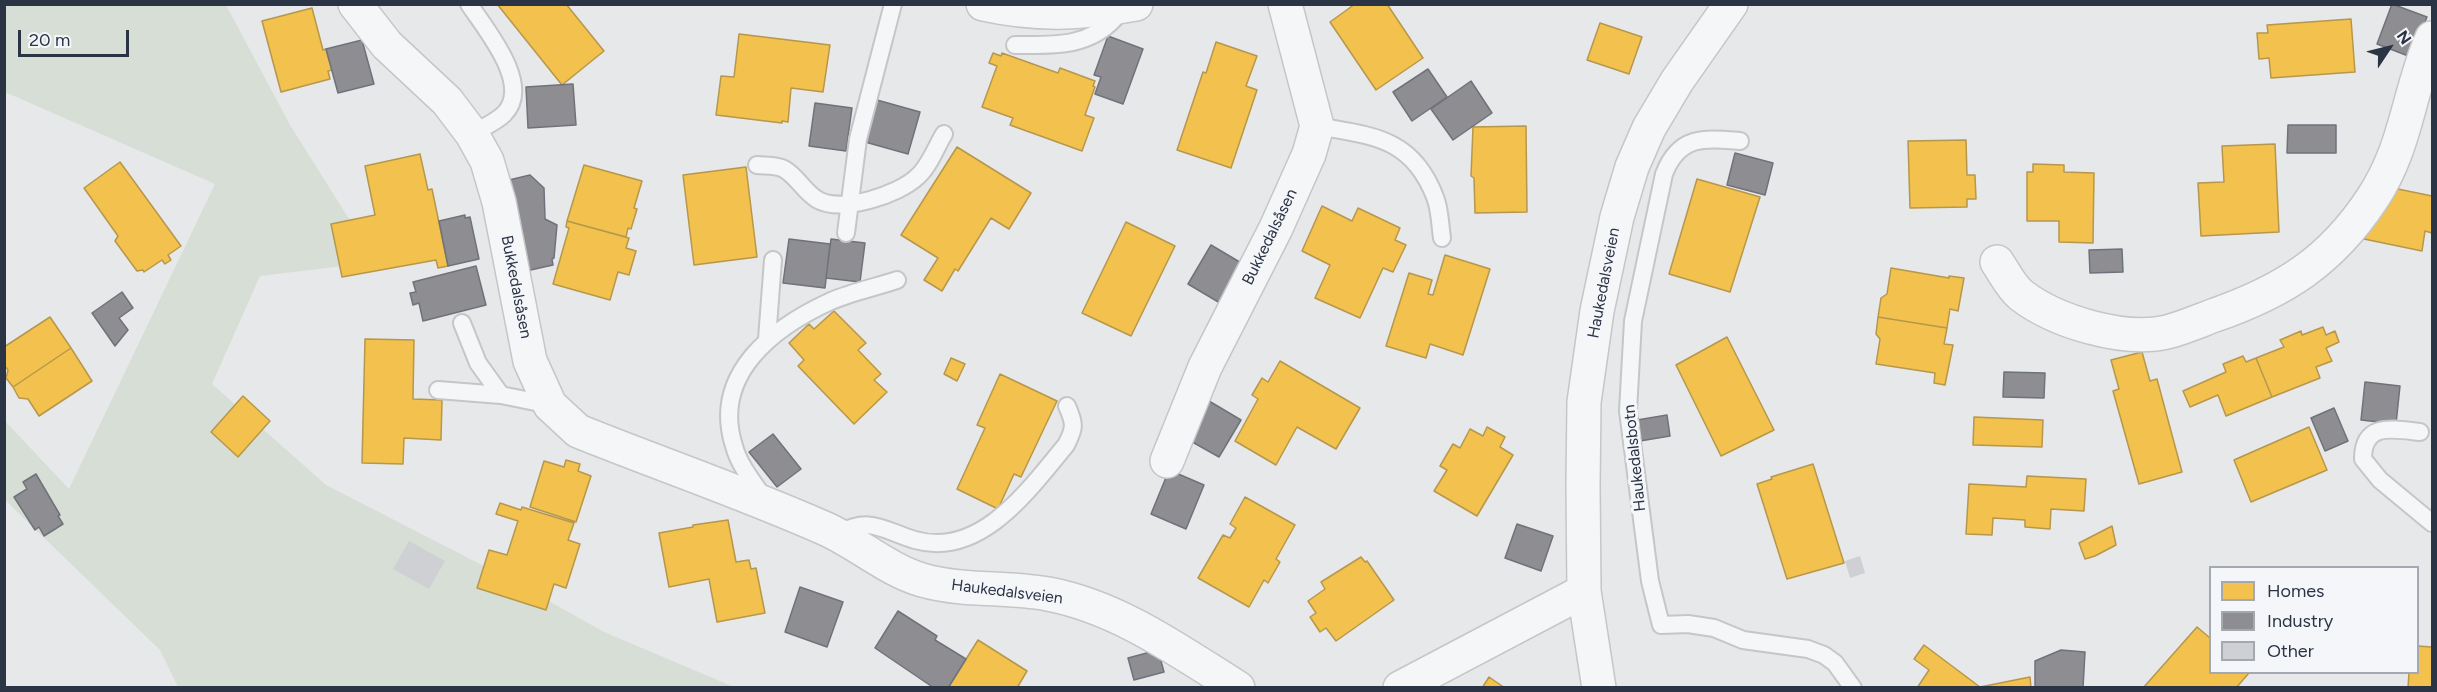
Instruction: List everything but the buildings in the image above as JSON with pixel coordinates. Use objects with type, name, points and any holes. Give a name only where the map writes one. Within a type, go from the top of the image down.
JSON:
[{"type":"street","name":"Bukkedalsåsen","points":[[355,4],[387,45],[447,101],[472,134],[487,161],[496,192],[530,361],[550,405],[578,431]]},
{"type":"street","points":[[983,4],[1014,11],[1051,14],[1087,13],[1125,6]]},
{"type":"street","name":"Bukkedalsåsen","points":[[1167,461],[1205,367],[1276,228],[1310,154],[1317,126],[1286,4]]},
{"type":"street","name":"Haukedalsveien","points":[[1599,687],[1584,591],[1584,402],[1597,311],[1617,217],[1632,167],[1649,128],[1677,81],[1731,4]]},
{"type":"street","points":[[1996,262],[2020,294],[2062,319],[2129,335],[2167,332],[2254,301],[2289,282],[2316,263],[2346,236],[2373,198],[2393,164],[2409,116],[2425,54],[2433,38]]},
{"type":"street","name":"Haukedalsveien","points":[[578,431],[767,504],[837,534],[883,561],[920,579],[954,587],[1047,594],[1097,609],[1169,645],[1238,687]]},
{"type":"street","points":[[1400,687],[1584,591]]},
{"type":"lane","points":[[469,4],[499,50],[513,77],[513,96],[504,115],[472,134]]},
{"type":"lane","points":[[846,233],[858,139],[893,4]]},
{"type":"lane","points":[[1015,45],[1067,45],[1088,38],[1111,23],[1125,6]]},
{"type":"lane","points":[[1317,126],[1374,136],[1398,146],[1413,159],[1426,177],[1436,198],[1442,238]]},
{"type":"lane","points":[[757,165],[783,167],[810,195],[821,202],[849,204],[881,197],[907,186],[920,175],[944,134]]},
{"type":"lane","name":"Haukedalsbotn","points":[[1740,141],[1702,139],[1678,150],[1670,159],[1664,174],[1633,321],[1628,411],[1650,581],[1661,625],[1688,624],[1714,628],[1743,640],[1808,650],[1824,655],[1835,663],[1853,687]]},
{"type":"lane","points":[[767,339],[773,260]]},
{"type":"lane","points":[[767,504],[746,472],[734,446],[729,416],[733,389],[747,360],[767,339],[832,301],[897,280]]},
{"type":"lane","points":[[462,323],[478,363],[501,395]]},
{"type":"lane","points":[[438,390],[501,395],[550,405]]},
{"type":"lane","points":[[837,534],[870,523],[917,540],[940,542],[956,540],[979,532],[1003,516],[1066,445],[1072,433],[1074,421],[1067,406]]},
{"type":"lane","points":[[2420,432],[2392,429],[2378,431],[2369,436],[2364,443],[2362,459],[2380,480],[2433,523]]},
{"type":"shaded area","points":[[5,5],[226,5],[290,125],[376,262],[260,276],[212,384],[326,485],[515,582],[604,632],[734,687],[178,687],[160,650],[5,500],[4,420],[69,489],[215,184],[5,92]]}]
